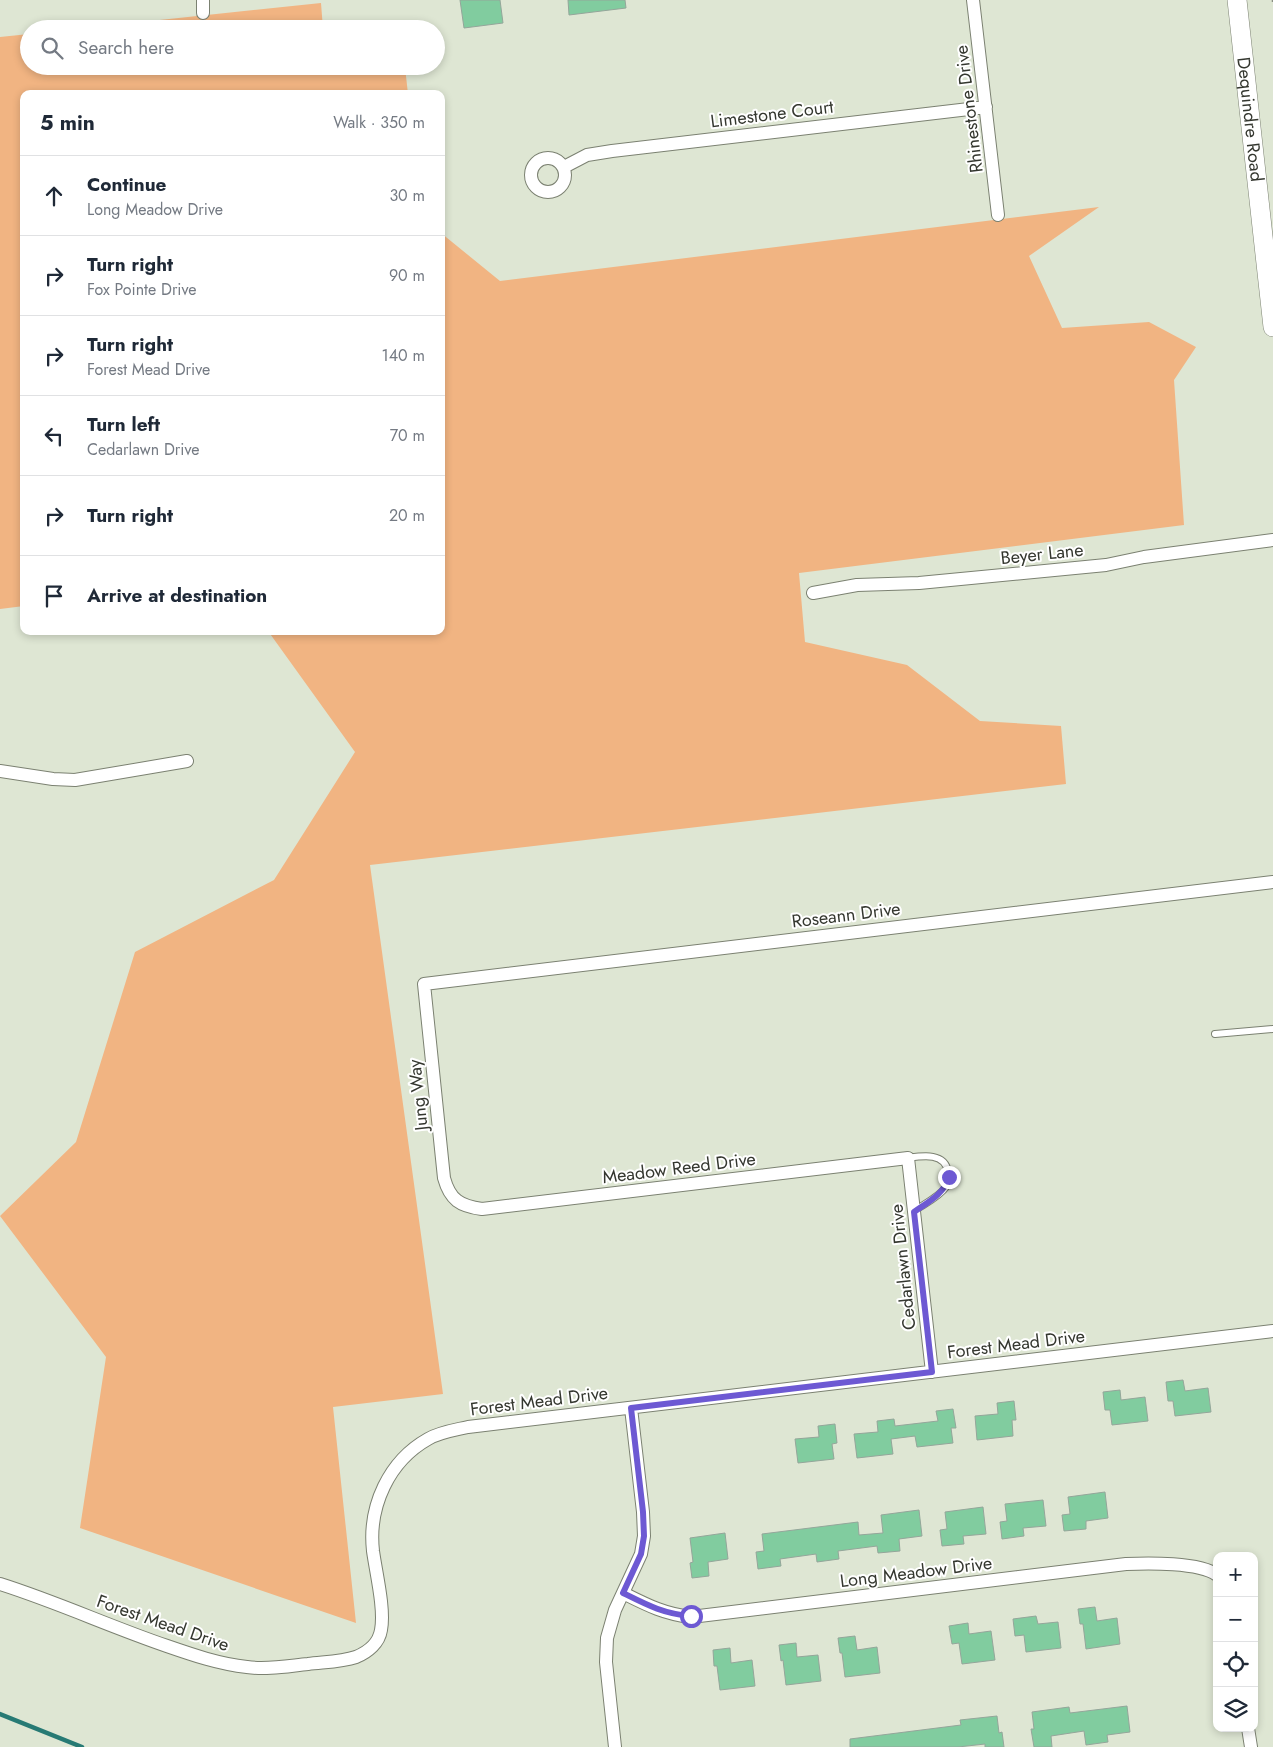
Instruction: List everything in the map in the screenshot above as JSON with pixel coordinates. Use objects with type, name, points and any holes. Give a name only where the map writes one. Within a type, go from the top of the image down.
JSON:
[{"type":"main road","name":"Dequindre Road","points":[[1237,0],[1273,327]]},
{"type":"street","name":"Rhinestone Drive","points":[[973,0],[998,215]]},
{"type":"street","name":"Limestone Court","points":[[564,167],[587,156],[612,150],[986,107]]},
{"type":"street","name":"Beyer Lane","points":[[813,593],[857,585],[919,583],[1106,565],[1144,557],[1273,540]]},
{"type":"street","points":[[0,771],[53,779],[75,780],[187,761]]},
{"type":"street","name":"Roseann Drive","points":[[424,984],[1273,882]]},
{"type":"street","name":"Jung Way","points":[[424,984],[444,1178],[447,1190],[455,1200]]},
{"type":"street","name":"Meadow Reed Drive","points":[[455,1200],[467,1207],[482,1209],[908,1158]]},
{"type":"street","name":"Cedarlawn Drive","points":[[908,1158],[932,1372]]},
{"type":"street","name":"Forest Mead Drive","points":[[0,1584],[48,1600],[147,1639],[228,1665],[271,1668],[356,1657],[367,1651],[376,1642],[381,1632],[382,1618],[373,1548],[374,1516],[378,1500],[384,1485],[404,1457],[430,1438],[468,1427],[1273,1331]]},
{"type":"street","points":[[615,1747],[606,1650],[609,1625],[641,1554],[644,1536],[631,1408]]},
{"type":"street","name":"Long Meadow Drive","points":[[623,1593],[654,1609],[674,1615],[691,1616],[1126,1564],[1146,1563],[1202,1568],[1213,1573]]},
{"type":"street","points":[[1249,1732],[1251,1747]]},
{"type":"lane","points":[[1215,1034],[1273,1029]]},
{"type":"lane","points":[[908,1158],[923,1156],[942,1160],[947,1168],[949,1177],[946,1186],[914,1212]]},
{"type":"shaded area","points":[[321,3],[322,20],[160,20]]},
{"type":"shaded area","points":[[20,35],[20,75],[406,75],[408,90],[20,90],[20,606],[0,609],[0,37]]},
{"type":"shaded area","points":[[1099,207],[1029,256],[1062,328],[1149,322],[1196,347],[1174,380],[1184,525],[799,573],[805,642],[907,665],[980,721],[1061,726],[1066,784],[370,865],[443,1394],[333,1407],[356,1623],[80,1528],[106,1357],[0,1216],[76,1142],[135,952],[274,880],[355,752],[271,635],[445,635],[445,236],[500,281]]},
{"type":"building","points":[[460,0],[500,0],[503,23],[464,28]]},
{"type":"building","points":[[568,0],[625,0],[626,8],[569,15]]},
{"type":"building","points":[[1183,1380],[1185,1391],[1208,1388],[1211,1412],[1175,1416],[1173,1401],[1168,1401],[1166,1382]]},
{"type":"building","points":[[1120,1390],[1121,1400],[1145,1397],[1148,1421],[1112,1425],[1110,1410],[1105,1410],[1103,1392]]},
{"type":"building","points":[[1014,1401],[1016,1420],[1012,1420],[1013,1436],[977,1440],[975,1416],[998,1414],[997,1403]]},
{"type":"building","points":[[953,1409],[956,1428],[951,1428],[953,1443],[917,1447],[915,1436],[891,1439],[893,1454],[857,1458],[854,1434],[878,1432],[877,1421],[894,1419],[895,1426],[938,1421],[936,1411]]},
{"type":"building","points":[[835,1424],[837,1443],[832,1444],[834,1459],[798,1463],[795,1439],[819,1437],[818,1426]]},
{"type":"building","points":[[1105,1492],[1108,1518],[1086,1521],[1086,1529],[1064,1531],[1062,1515],[1070,1514],[1068,1497]]},
{"type":"building","points":[[1043,1500],[1046,1526],[1023,1528],[1024,1536],[1002,1539],[1000,1522],[1007,1521],[1005,1504]]},
{"type":"building","points":[[983,1507],[986,1534],[963,1536],[964,1544],[942,1546],[940,1530],[947,1529],[945,1512]]},
{"type":"building","points":[[919,1510],[922,1536],[899,1539],[900,1551],[878,1553],[877,1546],[838,1551],[839,1559],[817,1562],[816,1554],[780,1559],[781,1566],[758,1569],[756,1552],[764,1551],[762,1534],[858,1522],[859,1535],[883,1533],[881,1515]]},
{"type":"building","points":[[725,1533],[728,1559],[708,1562],[709,1576],[692,1578],[690,1563],[693,1562],[690,1538]]},
{"type":"building","points":[[1095,1607],[1097,1621],[1117,1618],[1120,1644],[1086,1649],[1083,1624],[1080,1624],[1078,1609]]},
{"type":"building","points":[[1036,1616],[1038,1624],[1058,1622],[1061,1648],[1026,1652],[1024,1635],[1015,1636],[1013,1619]]},
{"type":"building","points":[[968,1623],[969,1634],[991,1631],[995,1660],[962,1664],[959,1643],[952,1644],[949,1626]]},
{"type":"building","points":[[855,1636],[857,1650],[877,1647],[880,1673],[845,1677],[838,1638]]},
{"type":"building","points":[[796,1643],[797,1657],[818,1655],[821,1681],[786,1685],[779,1645]]},
{"type":"building","points":[[730,1648],[731,1663],[752,1660],[755,1686],[720,1690],[717,1666],[714,1666],[713,1650]]},
{"type":"building","points":[[1127,1706],[1130,1732],[1107,1735],[1108,1742],[1086,1745],[1084,1731],[1051,1736],[1052,1747],[1034,1747],[1031,1729],[1034,1729],[1032,1712],[1069,1707],[1070,1713]]},
{"type":"building","points":[[997,1716],[999,1733],[1002,1732],[1004,1747],[985,1747],[985,1744],[958,1747],[850,1747],[850,1739],[961,1725],[960,1720]]},
{"type":"waterway","points":[[0,1714],[82,1747]]},
{"type":"route","points":[[691,1616],[674,1615],[654,1609],[623,1593],[641,1554],[644,1536],[631,1408],[932,1372],[914,1212],[938,1194],[946,1186],[949,1177]]}]
